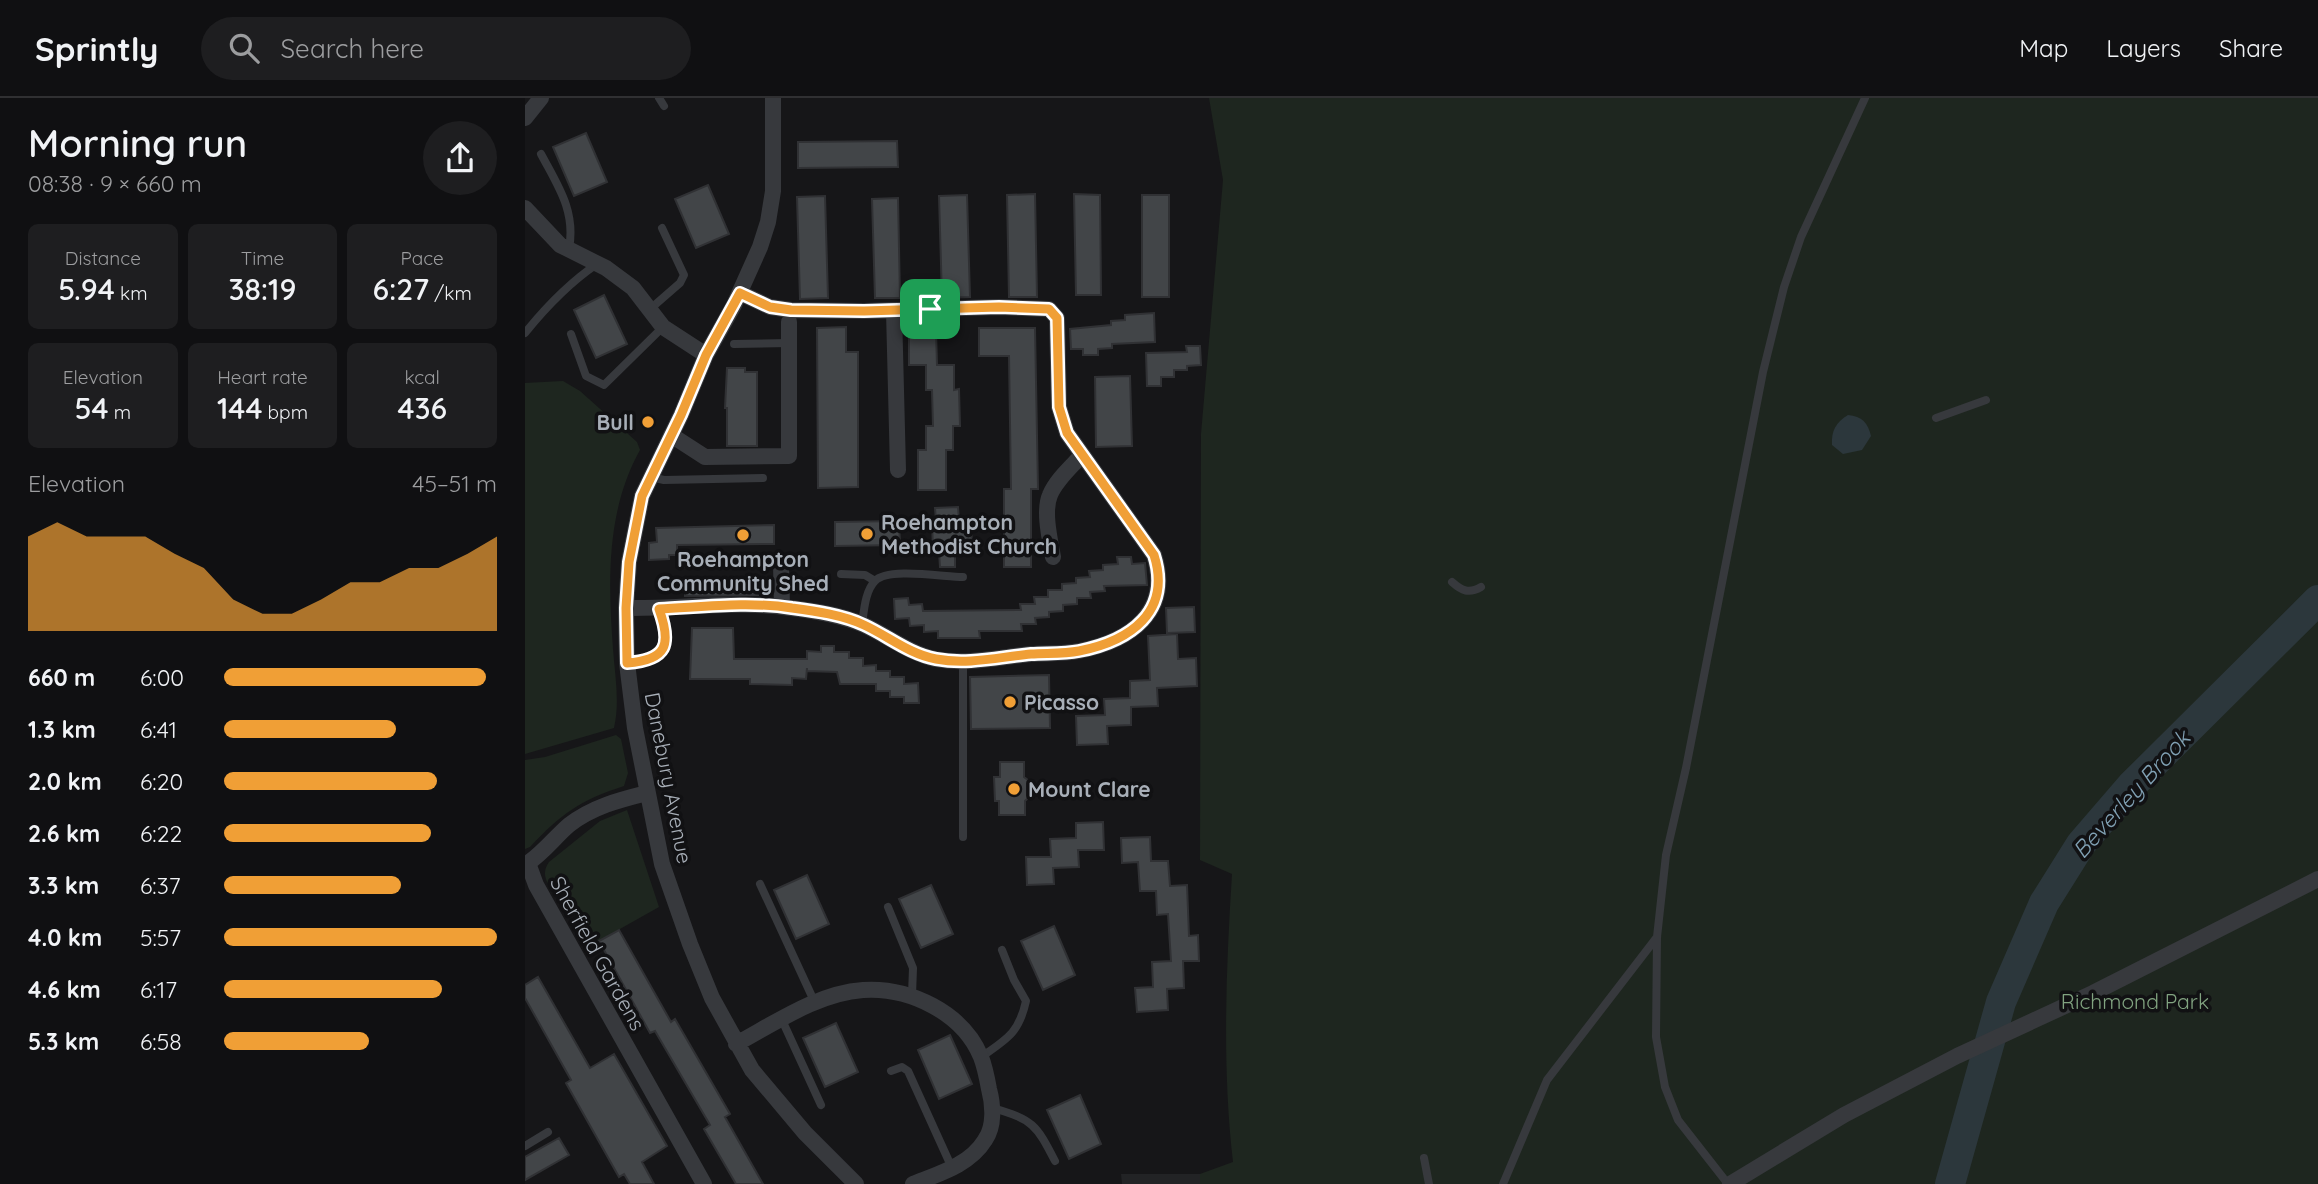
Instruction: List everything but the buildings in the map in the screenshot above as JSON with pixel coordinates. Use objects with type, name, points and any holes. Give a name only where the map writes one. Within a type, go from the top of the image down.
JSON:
[{"type":"street","points":[[525,118],[541,98]]},
{"type":"street","name":"Danebury Avenue","points":[[773,98],[773,191],[768,222],[740,293],[706,355],[642,496],[635,526],[626,608],[627,663],[630,697],[647,793],[663,864],[712,999],[752,1070],[778,1104],[856,1184]]},
{"type":"street","points":[[525,208],[560,244],[599,263],[633,288],[663,327],[706,355]]},
{"type":"street","points":[[626,608],[782,607],[862,624],[917,654],[963,662],[1078,652],[1122,639],[1154,607],[1159,588],[1159,570],[1154,555],[1067,433],[1059,407],[1057,318],[1049,309],[999,307],[894,311],[791,310],[770,307],[740,293]]},
{"type":"street","points":[[894,311],[898,470]]},
{"type":"street","points":[[671,435],[705,457],[789,456],[789,322]]},
{"type":"street","points":[[1053,557],[1048,531],[1049,496],[1082,455]]},
{"type":"street","points":[[781,564],[782,607]]},
{"type":"street","name":"Sherfield Gardens","points":[[647,793],[590,811],[526,863],[704,1184]]},
{"type":"street","points":[[1729,1184],[1844,1115],[1957,1056],[2093,993],[2318,879]]},
{"type":"street","points":[[736,1044],[815,1003],[863,990],[912,995],[933,1005],[969,1037],[981,1057],[993,1108],[986,1139],[968,1159],[920,1183]]},
{"type":"lane","points":[[1729,1184],[1678,1120],[1665,1087],[1656,1037],[1657,937],[1666,855],[1686,768],[1763,372],[1784,287],[1801,237],[1865,98]]},
{"type":"lane","points":[[541,154],[568,205],[573,230],[569,249]]},
{"type":"lane","points":[[649,310],[680,283],[684,275],[661,228]]},
{"type":"lane","points":[[525,333],[544,309],[583,273],[599,263]]},
{"type":"lane","points":[[571,334],[586,376],[604,385],[663,327]]},
{"type":"lane","points":[[734,344],[789,343]]},
{"type":"lane","points":[[1936,418],[1986,400]]},
{"type":"lane","points":[[651,477],[664,480],[762,478]]},
{"type":"lane","points":[[685,564],[781,564]]},
{"type":"lane","points":[[841,574],[865,575],[875,581]]},
{"type":"lane","points":[[862,624],[867,597],[875,581],[883,576],[894,574],[963,577]]},
{"type":"lane","points":[[1452,582],[1466,592],[1481,587]]},
{"type":"lane","points":[[627,663],[656,657],[663,650],[665,636],[659,609]]},
{"type":"lane","points":[[963,662],[963,837]]},
{"type":"lane","points":[[760,884],[815,1003]]},
{"type":"lane","points":[[888,907],[913,968],[912,995]]},
{"type":"lane","points":[[1503,1184],[1547,1080],[1657,937]]},
{"type":"lane","points":[[981,1057],[1003,1042],[1017,1028],[1026,1001],[1002,950]]},
{"type":"lane","points":[[782,1020],[821,1105]]},
{"type":"lane","points":[[891,1071],[902,1067],[908,1071],[951,1168]]},
{"type":"lane","points":[[993,1108],[1023,1117],[1036,1127],[1055,1161]]},
{"type":"lane","points":[[525,1146],[548,1132]]},
{"type":"lane","points":[[1424,1158],[1429,1184]]},
{"type":"shaded area","points":[[1848,415],[1864,421],[1871,436],[1862,450],[1843,454],[1832,445],[1832,435],[1837,424]]},
{"type":"shaded area","points":[[1121,1174],[1200,1174],[1200,1184],[1122,1184]]},
{"type":"green space","name":"Richmond Park","points":[[1209,98],[2318,98],[2318,1184],[1200,1184],[1200,1174],[1233,1162],[1227,1090],[1226,1018],[1232,874],[1200,860],[1201,434],[1223,180]]},
{"type":"green space","points":[[563,381],[580,391],[637,442],[640,450],[621,497],[612,547],[610,598],[617,689],[616,718],[614,728],[525,754],[525,383]]},
{"type":"green space","points":[[616,735],[621,739],[628,773],[624,786],[572,809],[525,849],[525,760],[545,757]]},
{"type":"green space","points":[[627,810],[659,907],[595,943],[566,891],[554,895],[545,871],[549,862],[600,821]]},
{"type":"waterway","name":"Beverley Brook","points":[[1950,1184],[2001,1002],[2044,903],[2081,844],[2131,786],[2318,600]]},
{"type":"place","name":"Bull","points":[[648,422]]},
{"type":"place","name":"Roehampton Methodist Church","points":[[867,534]]},
{"type":"place","name":"Roehampton Community Shed","points":[[743,535]]},
{"type":"place","name":"Picasso","points":[[1010,702]]},
{"type":"place","name":"Mount Clare","points":[[1014,789]]},
{"type":"route","points":[[740,293],[770,307],[791,310],[930,309],[1036,307],[1049,309],[1057,318],[1059,407],[1067,433],[1154,555],[1159,570],[1159,588],[1154,607],[1122,639],[1078,652],[963,662],[917,654],[862,624],[790,607],[659,609],[665,636],[663,650],[656,657],[627,663],[629,562],[642,496],[706,355],[740,293]]}]
